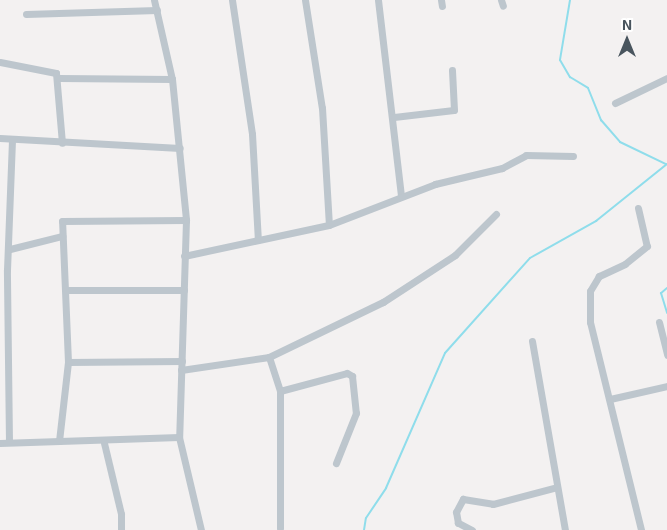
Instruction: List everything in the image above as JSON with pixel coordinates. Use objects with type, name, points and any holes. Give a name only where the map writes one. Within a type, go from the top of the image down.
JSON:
[{"type":"street","points":[[154,0],[172,79],[186,220],[179,437],[201,530]]},
{"type":"street","points":[[232,0],[252,134],[258,240]]},
{"type":"street","points":[[305,0],[322,108],[329,225]]},
{"type":"street","points":[[378,0],[394,117],[401,196]]},
{"type":"street","points":[[26,14],[157,10]]},
{"type":"street","points":[[0,62],[45,69],[59,78],[172,79]]},
{"type":"street","points":[[394,117],[454,110],[452,70]]},
{"type":"street","points":[[59,78],[62,144]]},
{"type":"street","points":[[615,104],[667,78]]},
{"type":"street","points":[[0,138],[62,144],[180,148]]},
{"type":"street","points":[[9,442],[4,271],[10,249],[12,139]]},
{"type":"street","points":[[184,256],[329,225],[401,196],[502,168],[526,156],[573,156]]},
{"type":"street","points":[[638,208],[647,246],[625,264],[599,276],[590,291],[590,322],[641,530]]},
{"type":"street","points":[[181,370],[269,357],[422,278],[475,238],[496,214]]},
{"type":"street","points":[[59,441],[68,362],[67,290],[62,221],[67,218],[186,220]]},
{"type":"street","points":[[10,249],[62,236]]},
{"type":"street","points":[[67,290],[184,290]]},
{"type":"street","points":[[659,322],[667,356]]},
{"type":"street","points":[[532,341],[565,530]]},
{"type":"street","points":[[269,357],[280,391],[280,528]]},
{"type":"street","points":[[68,362],[182,361]]},
{"type":"street","points":[[280,391],[347,373],[352,376],[356,413],[336,463]]},
{"type":"street","points":[[610,400],[667,386]]},
{"type":"street","points":[[0,443],[59,441],[104,443],[179,437]]},
{"type":"street","points":[[104,443],[121,514],[120,530]]},
{"type":"street","points":[[472,530],[458,523],[456,512],[463,499],[493,504],[556,487]]},
{"type":"waterway","points":[[570,0],[560,60],[570,77],[588,88],[601,120],[620,142],[666,164]]},
{"type":"waterway","points":[[364,530],[366,518],[386,488],[445,353],[530,258],[596,221],[667,164]]},
{"type":"waterway","points":[[667,288],[661,293],[667,313]]}]
